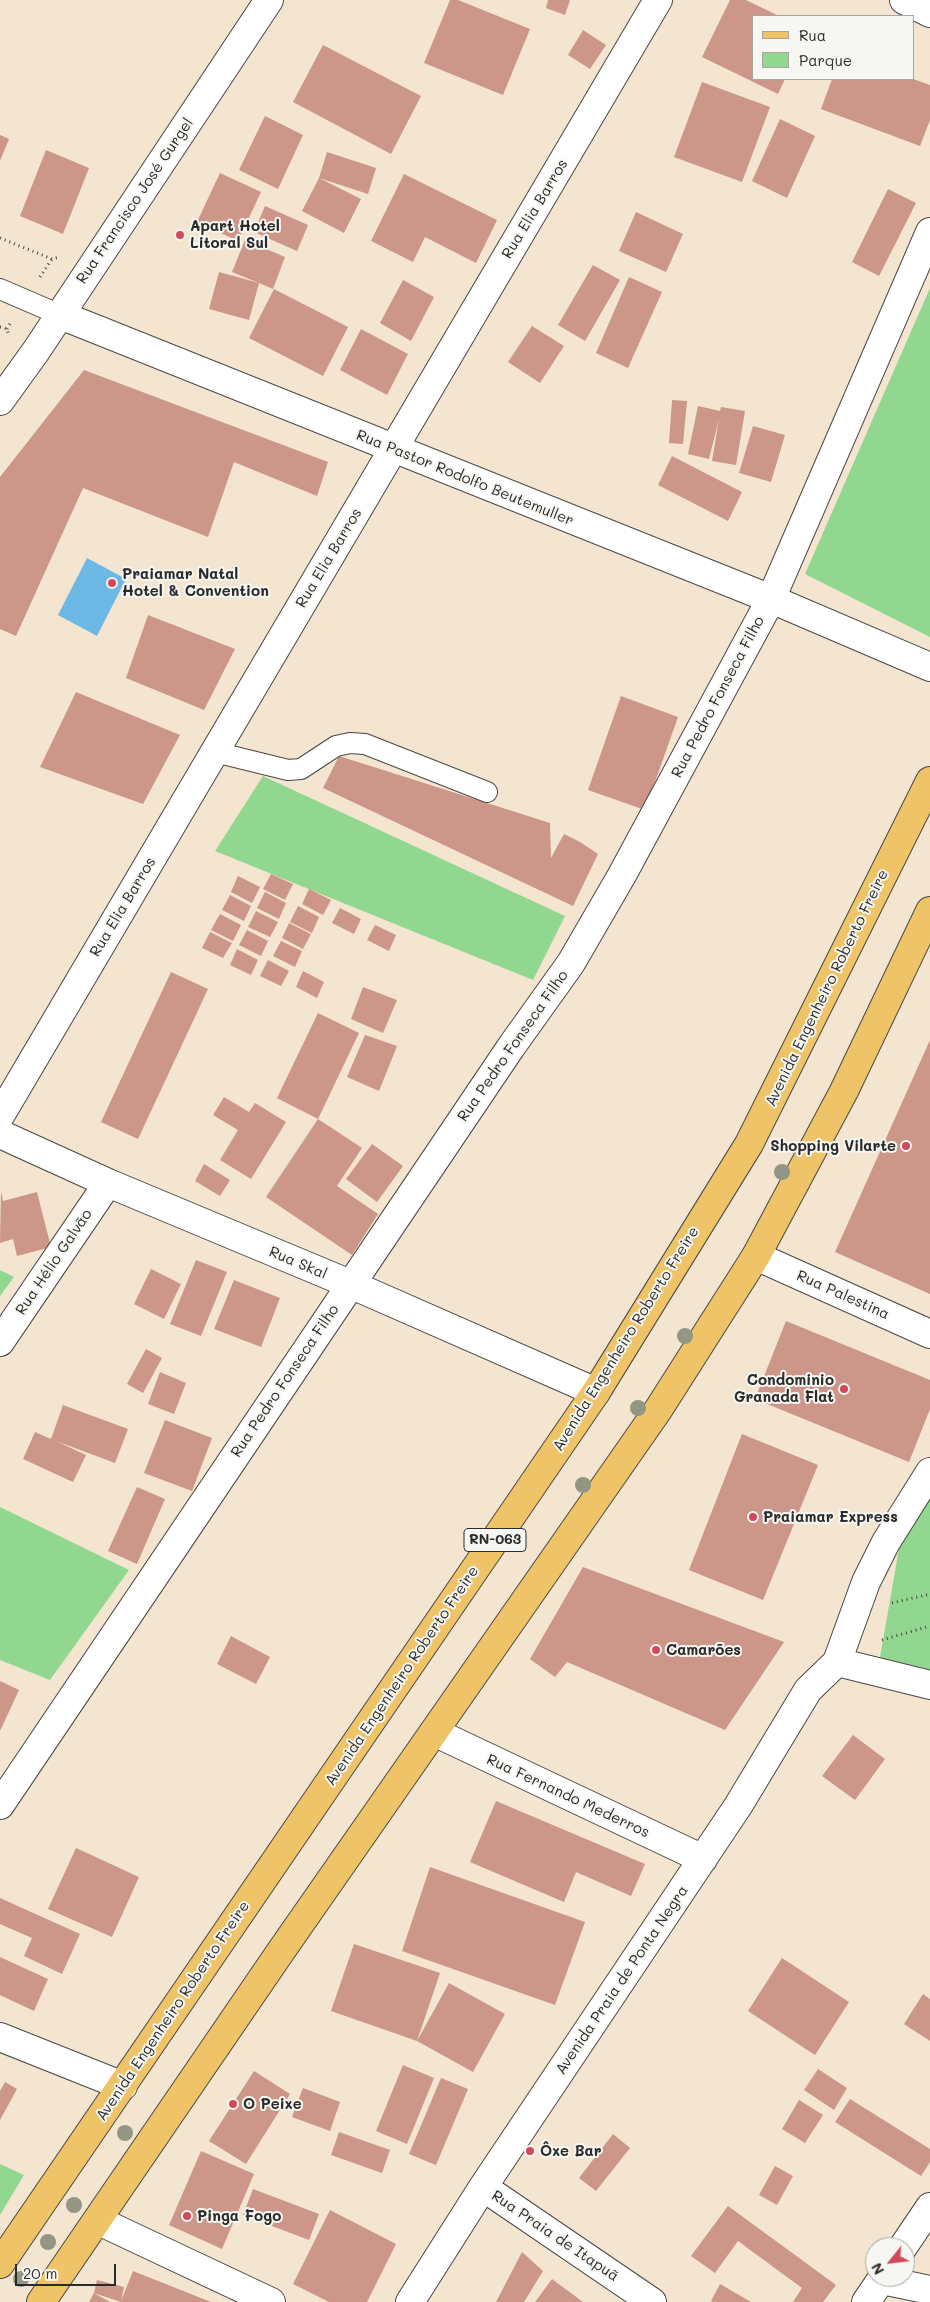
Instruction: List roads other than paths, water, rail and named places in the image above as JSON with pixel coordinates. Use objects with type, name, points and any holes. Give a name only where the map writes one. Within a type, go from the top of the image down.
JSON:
[{"type":"main road","name":"Avenida Engenheiro Roberto Freire","points":[[0,2264],[123,2086],[282,1848],[596,1392],[749,1144],[930,781]]},
{"type":"main road","points":[[42,2302],[99,2221],[280,1951],[658,1410],[756,1256],[844,1091],[930,910]]},
{"type":"street","name":"Rua Francisco José Gurgel","points":[[0,401],[36,351],[58,314],[269,0]]},
{"type":"street","name":"Rua Elia Barros","points":[[0,1116],[658,0]]},
{"type":"street","points":[[904,0],[930,13]]},
{"type":"street","name":"Rua Pedro Fonseca Filho","points":[[0,1805],[510,1047],[571,963],[622,875],[771,599],[930,232]]},
{"type":"street","name":"Rua Pastor Rodolfo Beutemuller","points":[[58,314],[771,599],[930,666]]},
{"type":"street","name":"Rua Skal","points":[[0,1134],[108,1183],[350,1284],[596,1392]]},
{"type":"street","name":"Rua Hélio Galvão","points":[[0,1342],[108,1183]]},
{"type":"street","name":"Rua Palestina","points":[[756,1256],[930,1334]]},
{"type":"street","points":[[930,1472],[886,1542],[866,1582],[837,1662],[930,1685]]},
{"type":"street","name":"Avenida Praia de Ponta Negra","points":[[410,2302],[483,2187],[703,1859],[808,1690],[837,1662]]},
{"type":"street","name":"Rua Fernando Mederros","points":[[434,1732],[703,1859]]},
{"type":"street","points":[[0,2037],[123,2086]]},
{"type":"street","name":"Rua Praia de Itapuã","points":[[483,2187],[652,2302]]},
{"type":"street","points":[[910,2237],[930,2207]]},
{"type":"street","points":[[99,2221],[271,2302]]},
{"type":"street","points":[[915,2286],[930,2290]]},
{"type":"street","points":[[866,2302],[876,2287]]},
{"type":"lane","name":"Rua Pastor Rodolfo Beutemuller","points":[[0,290],[58,314]]},
{"type":"lane","points":[[215,752],[288,770],[301,769],[336,746],[365,744],[488,792]]},
{"type":"water","points":[[87,558],[126,579],[97,636],[58,615]]},
{"type":"place","name":"Apart Hotel Litoral Sul","points":[[180,235]]},
{"type":"place","name":"Praiamar Natal Hotel & Convention","points":[[112,583]]},
{"type":"place","name":"Shopping Vilarte","points":[[906,1146]]},
{"type":"place","name":"Condominio Granada Flat","points":[[844,1389]]},
{"type":"place","name":"Praiamar Express","points":[[753,1517]]},
{"type":"place","name":"Camarões","points":[[656,1650]]},
{"type":"place","name":"O Peixe","points":[[233,2104]]},
{"type":"place","name":"Ôxe Bar","points":[[530,2151]]},
{"type":"place","name":"Pinga Fogo","points":[[187,2216]]}]
